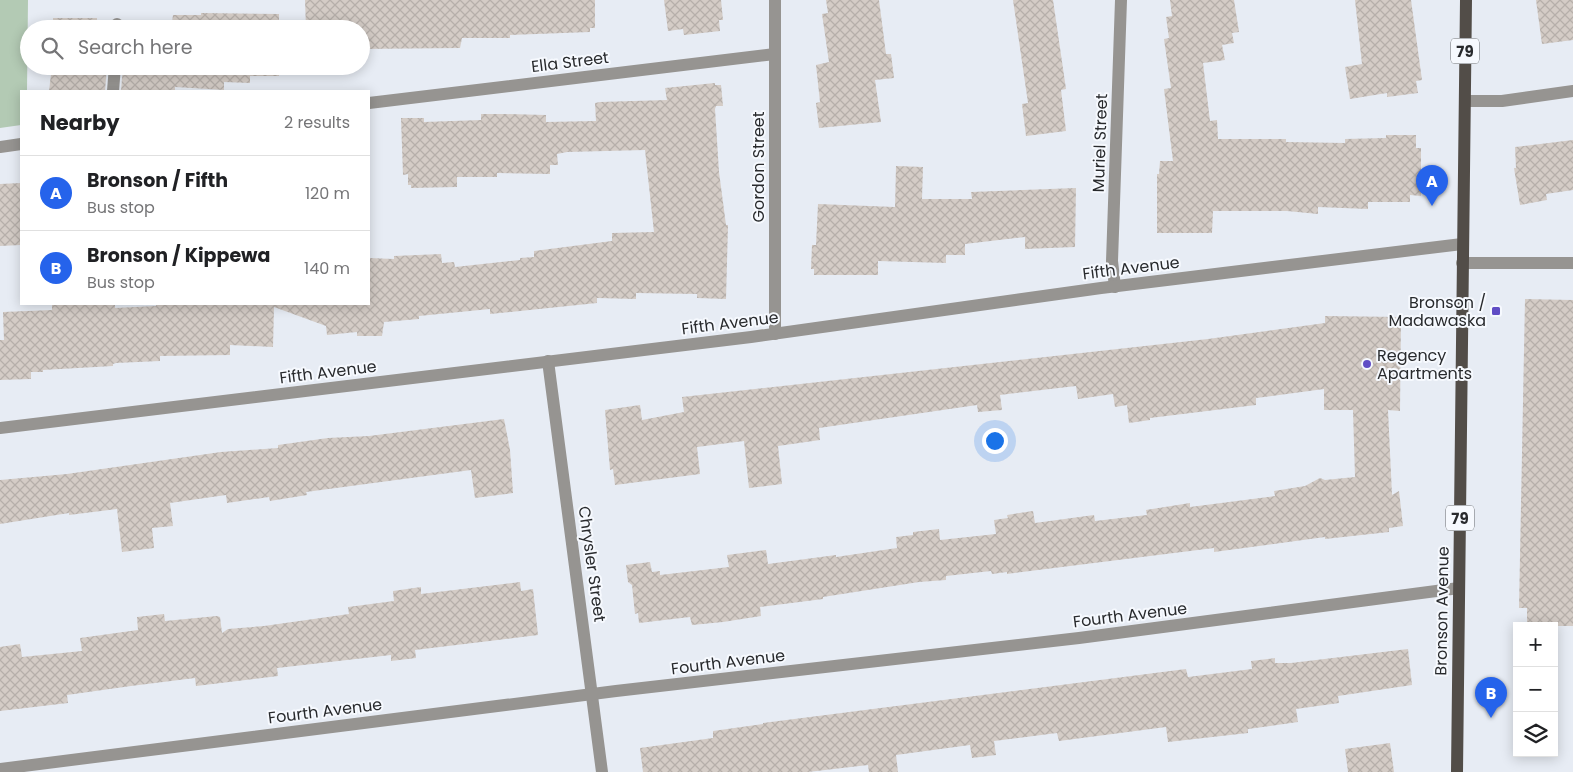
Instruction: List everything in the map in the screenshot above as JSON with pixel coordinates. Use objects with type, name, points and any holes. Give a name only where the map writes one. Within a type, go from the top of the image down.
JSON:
[{"type":"main road","name":"Bronson Avenue","points":[[1457,772],[1466,0]]},
{"type":"street","name":"Gordon Street","points":[[775,0],[775,334]]},
{"type":"street","name":"Muriel Street","points":[[1115,287],[1112,261],[1121,0]]},
{"type":"street","name":"Ella Street","points":[[370,103],[775,54]]},
{"type":"street","points":[[113,90],[114,75]]},
{"type":"street","points":[[1465,102],[1502,101],[1573,91]]},
{"type":"street","points":[[0,147],[20,144]]},
{"type":"street","name":"Fifth Avenue","points":[[0,428],[775,334],[1115,287],[1462,244]]},
{"type":"street","points":[[1462,263],[1573,263]]},
{"type":"street","name":"Chrysler Street","points":[[548,361],[602,772]]},
{"type":"street","name":"Fourth Avenue","points":[[0,769],[592,694],[1079,638],[1459,588]]},
{"type":"green space","points":[[0,0],[28,0],[28,20],[20,20],[20,75],[27,75],[27,90],[20,90],[20,125],[0,128]]},
{"type":"building","points":[[305,0],[595,0],[595,28],[590,28],[590,32],[510,35],[510,38],[462,38],[460,48],[370,49],[370,20],[306,20]]},
{"type":"building","points":[[664,0],[721,0],[723,20],[719,20],[720,31],[684,35],[683,29],[668,31]]},
{"type":"building","points":[[826,0],[879,0],[886,54],[891,54],[894,78],[875,80],[881,122],[819,128],[816,103],[820,102],[816,65],[829,62],[822,14],[828,13]]},
{"type":"building","points":[[1013,0],[1053,0],[1066,89],[1061,90],[1066,131],[1026,136],[1022,104],[1028,103]]},
{"type":"building","points":[[1170,0],[1234,0],[1239,32],[1232,33],[1234,43],[1222,45],[1225,60],[1203,63],[1210,121],[1217,120],[1218,139],[1286,139],[1286,142],[1345,143],[1345,139],[1386,138],[1386,135],[1416,135],[1416,148],[1421,148],[1421,196],[1410,195],[1410,202],[1368,202],[1368,209],[1318,207],[1318,214],[1287,211],[1213,211],[1212,233],[1157,233],[1157,174],[1159,174],[1160,161],[1173,161],[1164,89],[1171,88],[1164,39],[1169,38],[1166,17],[1172,16]]},
{"type":"building","points":[[1355,0],[1411,0],[1422,80],[1416,81],[1418,93],[1387,97],[1387,93],[1350,99],[1345,67],[1362,64]]},
{"type":"building","points":[[1536,0],[1573,0],[1573,40],[1542,44]]},
{"type":"building","points":[[201,13],[279,14],[279,20],[172,20],[173,15],[201,15]]},
{"type":"building","points":[[53,18],[97,18],[97,20],[53,20]]},
{"type":"building","points":[[51,75],[106,75],[105,90],[49,90]]},
{"type":"building","points":[[122,75],[279,75],[250,76],[250,83],[224,82],[224,90],[175,87],[175,90],[121,90]]},
{"type":"building","points":[[715,83],[715,85],[721,85],[723,106],[716,106],[715,109],[719,172],[726,225],[728,225],[726,299],[697,298],[697,294],[636,293],[636,299],[597,298],[597,303],[490,314],[490,309],[419,316],[419,319],[384,322],[382,336],[357,336],[357,332],[327,335],[326,326],[274,307],[273,347],[230,345],[230,355],[160,356],[160,361],[43,370],[43,372],[31,372],[31,379],[0,380],[0,340],[4,340],[3,312],[52,310],[52,305],[115,305],[115,308],[156,305],[370,305],[370,258],[394,259],[394,256],[441,254],[442,263],[454,262],[455,267],[520,260],[520,258],[534,257],[534,251],[612,241],[612,233],[654,232],[645,150],[567,152],[557,154],[558,165],[550,165],[550,174],[497,173],[497,177],[457,177],[457,187],[411,188],[411,185],[408,185],[408,174],[403,175],[401,118],[424,118],[424,122],[481,120],[481,114],[504,114],[546,115],[546,122],[596,121],[595,103],[667,100],[665,88]]},
{"type":"building","points":[[1573,140],[1573,190],[1546,194],[1547,200],[1520,205],[1514,168],[1516,168],[1515,147]]},
{"type":"building","points":[[896,166],[923,167],[922,199],[972,199],[971,192],[1076,188],[1075,247],[1025,249],[1025,237],[965,244],[965,255],[946,255],[946,263],[878,261],[878,275],[814,275],[814,269],[811,269],[812,245],[816,245],[818,204],[895,207]]},
{"type":"building","points":[[20,183],[20,245],[0,246],[0,184]]},
{"type":"building","points":[[1525,299],[1573,300],[1573,626],[1558,626],[1558,622],[1527,622],[1527,608],[1519,608]]},
{"type":"building","points":[[1325,316],[1401,317],[1400,411],[1388,410],[1392,495],[1399,491],[1403,526],[1389,528],[1389,532],[1325,539],[1325,537],[1214,552],[1214,548],[1007,574],[1007,572],[992,574],[991,571],[946,576],[946,580],[919,582],[823,597],[823,599],[760,607],[761,616],[723,622],[692,625],[690,617],[639,623],[638,613],[635,614],[632,585],[628,582],[626,565],[650,562],[652,572],[660,571],[660,575],[729,567],[727,555],[766,550],[768,564],[836,555],[836,557],[897,548],[896,537],[913,535],[913,532],[939,529],[940,540],[996,534],[994,520],[1008,518],[1007,515],[1033,511],[1035,523],[1094,515],[1095,521],[1147,515],[1146,510],[1190,503],[1190,507],[1275,496],[1274,491],[1305,486],[1320,478],[1325,480],[1355,477],[1353,410],[1324,410],[1324,389],[1256,398],[1256,405],[1150,418],[1150,420],[1129,423],[1127,405],[1115,407],[1113,394],[1078,399],[1076,386],[1000,395],[1002,410],[978,412],[977,405],[819,428],[820,440],[778,446],[782,484],[749,488],[744,441],[697,447],[700,474],[615,485],[613,469],[610,470],[605,410],[640,405],[642,420],[684,412],[682,397],[1208,339],[1325,323]]},
{"type":"building","points":[[504,419],[510,450],[513,493],[475,498],[471,470],[306,492],[307,495],[270,501],[269,497],[227,503],[226,495],[170,503],[173,526],[152,528],[154,548],[122,552],[117,509],[69,515],[69,513],[0,524],[0,480],[67,474],[221,452],[278,448],[278,445],[328,438],[369,436]]},
{"type":"building","points":[[520,582],[521,591],[533,589],[538,635],[415,650],[416,658],[391,661],[391,655],[277,668],[278,676],[196,686],[195,678],[67,695],[68,703],[0,711],[0,647],[20,644],[22,657],[82,651],[80,638],[138,630],[137,617],[164,614],[165,621],[217,616],[220,617],[222,633],[228,629],[349,614],[348,607],[394,601],[393,591],[421,587],[421,594]]},
{"type":"building","points":[[1408,649],[1412,685],[1338,696],[1339,703],[1296,709],[1298,722],[1248,729],[1248,733],[1168,742],[1166,727],[1059,741],[1057,733],[994,741],[996,755],[972,758],[970,745],[896,755],[898,772],[869,772],[868,765],[808,772],[643,772],[640,748],[713,738],[713,731],[1186,669],[1188,677],[1252,669],[1251,661],[1275,658],[1275,663],[1291,663]]},
{"type":"building","points":[[1390,743],[1394,772],[1348,772],[1345,749]]},
{"type":"place","name":"Bronson / Fifth","points":[[1432,206]]},
{"type":"place","name":"Bronson / Madawaska","points":[[1496,311]]},
{"type":"place","name":"Regency Apartments","points":[[1367,364]]},
{"type":"place","name":"Bronson / Kippewa","points":[[1491,718]]}]
